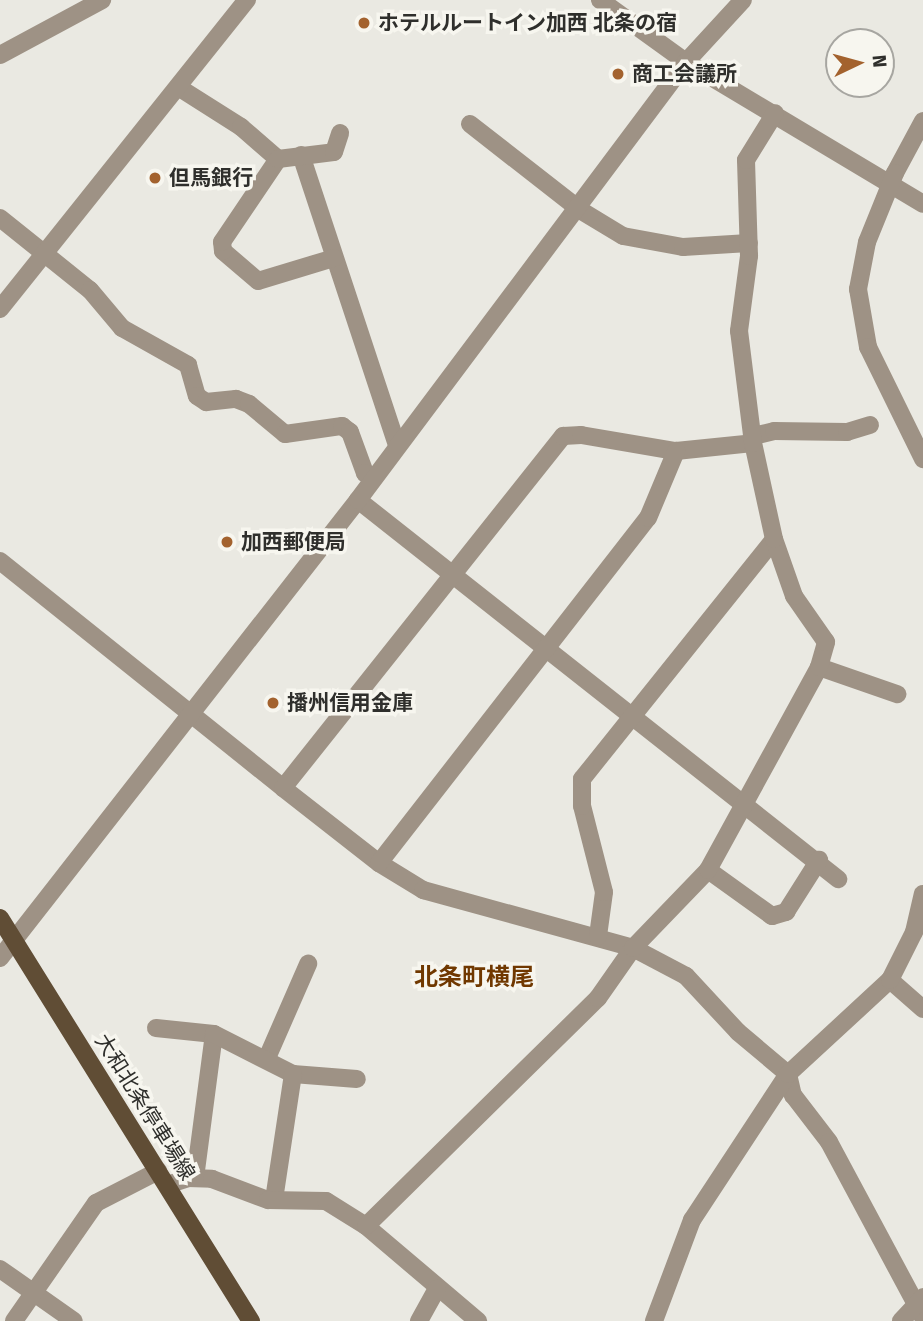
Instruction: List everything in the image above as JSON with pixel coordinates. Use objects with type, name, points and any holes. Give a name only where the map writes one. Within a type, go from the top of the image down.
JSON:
[{"type":"main road","name":"大和北条停車場線","points":[[0,918],[251,1321]]},
{"type":"street","points":[[0,55],[102,0]]},
{"type":"street","points":[[0,309],[247,0]]},
{"type":"street","points":[[600,0],[687,62],[775,113],[891,188],[923,204]]},
{"type":"street","points":[[0,958],[358,500],[580,210],[687,62],[743,0]]},
{"type":"street","points":[[178,87],[241,127],[278,159]]},
{"type":"street","points":[[366,1226],[598,998],[633,948],[708,870],[819,667],[826,642],[794,596],[774,539],[753,440],[739,331],[748,243],[746,160],[775,113]]},
{"type":"street","points":[[923,121],[867,242],[858,289],[868,347],[923,459]]},
{"type":"street","points":[[471,124],[580,210],[623,236],[683,247],[748,243]]},
{"type":"street","points":[[334,258],[258,281],[223,251],[222,242],[278,159],[334,152],[340,133]]},
{"type":"street","points":[[301,155],[397,446]]},
{"type":"street","points":[[0,218],[45,251],[90,290],[122,328],[188,365],[197,396],[206,402],[236,399],[249,404],[285,434],[342,426],[350,432],[365,473],[372,479]]},
{"type":"street","points":[[283,788],[563,436],[581,435],[676,451],[753,440],[774,431],[847,432],[870,425]]},
{"type":"street","points":[[379,863],[648,518],[676,451]]},
{"type":"street","points":[[358,500],[743,804],[819,860],[838,879]]},
{"type":"street","points":[[598,936],[604,892],[582,806],[582,779],[774,539]]},
{"type":"street","points":[[0,561],[379,863],[423,890],[598,936],[633,948],[686,976],[738,1032],[788,1074],[793,1095],[829,1142],[920,1306],[901,1321]]},
{"type":"street","points":[[819,667],[897,694]]},
{"type":"street","points":[[708,870],[772,916],[786,912],[819,860]]},
{"type":"street","points":[[654,1321],[692,1220],[788,1074],[890,980],[914,932],[923,894]]},
{"type":"street","points":[[267,1058],[308,964]]},
{"type":"street","points":[[890,980],[923,1009]]},
{"type":"street","points":[[156,1028],[214,1034],[267,1058],[293,1074],[357,1079]]},
{"type":"street","points":[[195,1178],[214,1034]]},
{"type":"street","points":[[274,1200],[293,1074]]},
{"type":"street","points":[[14,1321],[96,1203],[163,1178],[212,1179],[274,1200],[326,1201],[366,1226],[437,1289],[469,1309],[478,1321]]},
{"type":"street","points":[[0,1269],[74,1321]]},
{"type":"street","points":[[419,1321],[437,1289]]},
{"type":"place","name":"ホテルルートイン加西 北条の宿","points":[[364,23]]},
{"type":"place","name":"商工会議所","points":[[618,74]]},
{"type":"place","name":"但馬銀行","points":[[155,178]]},
{"type":"place","name":"加西郵便局","points":[[227,542]]},
{"type":"place","name":"播州信用金庫","points":[[273,703]]},
{"type":"district","name":"北条町横尾","points":[[474,978]]}]
